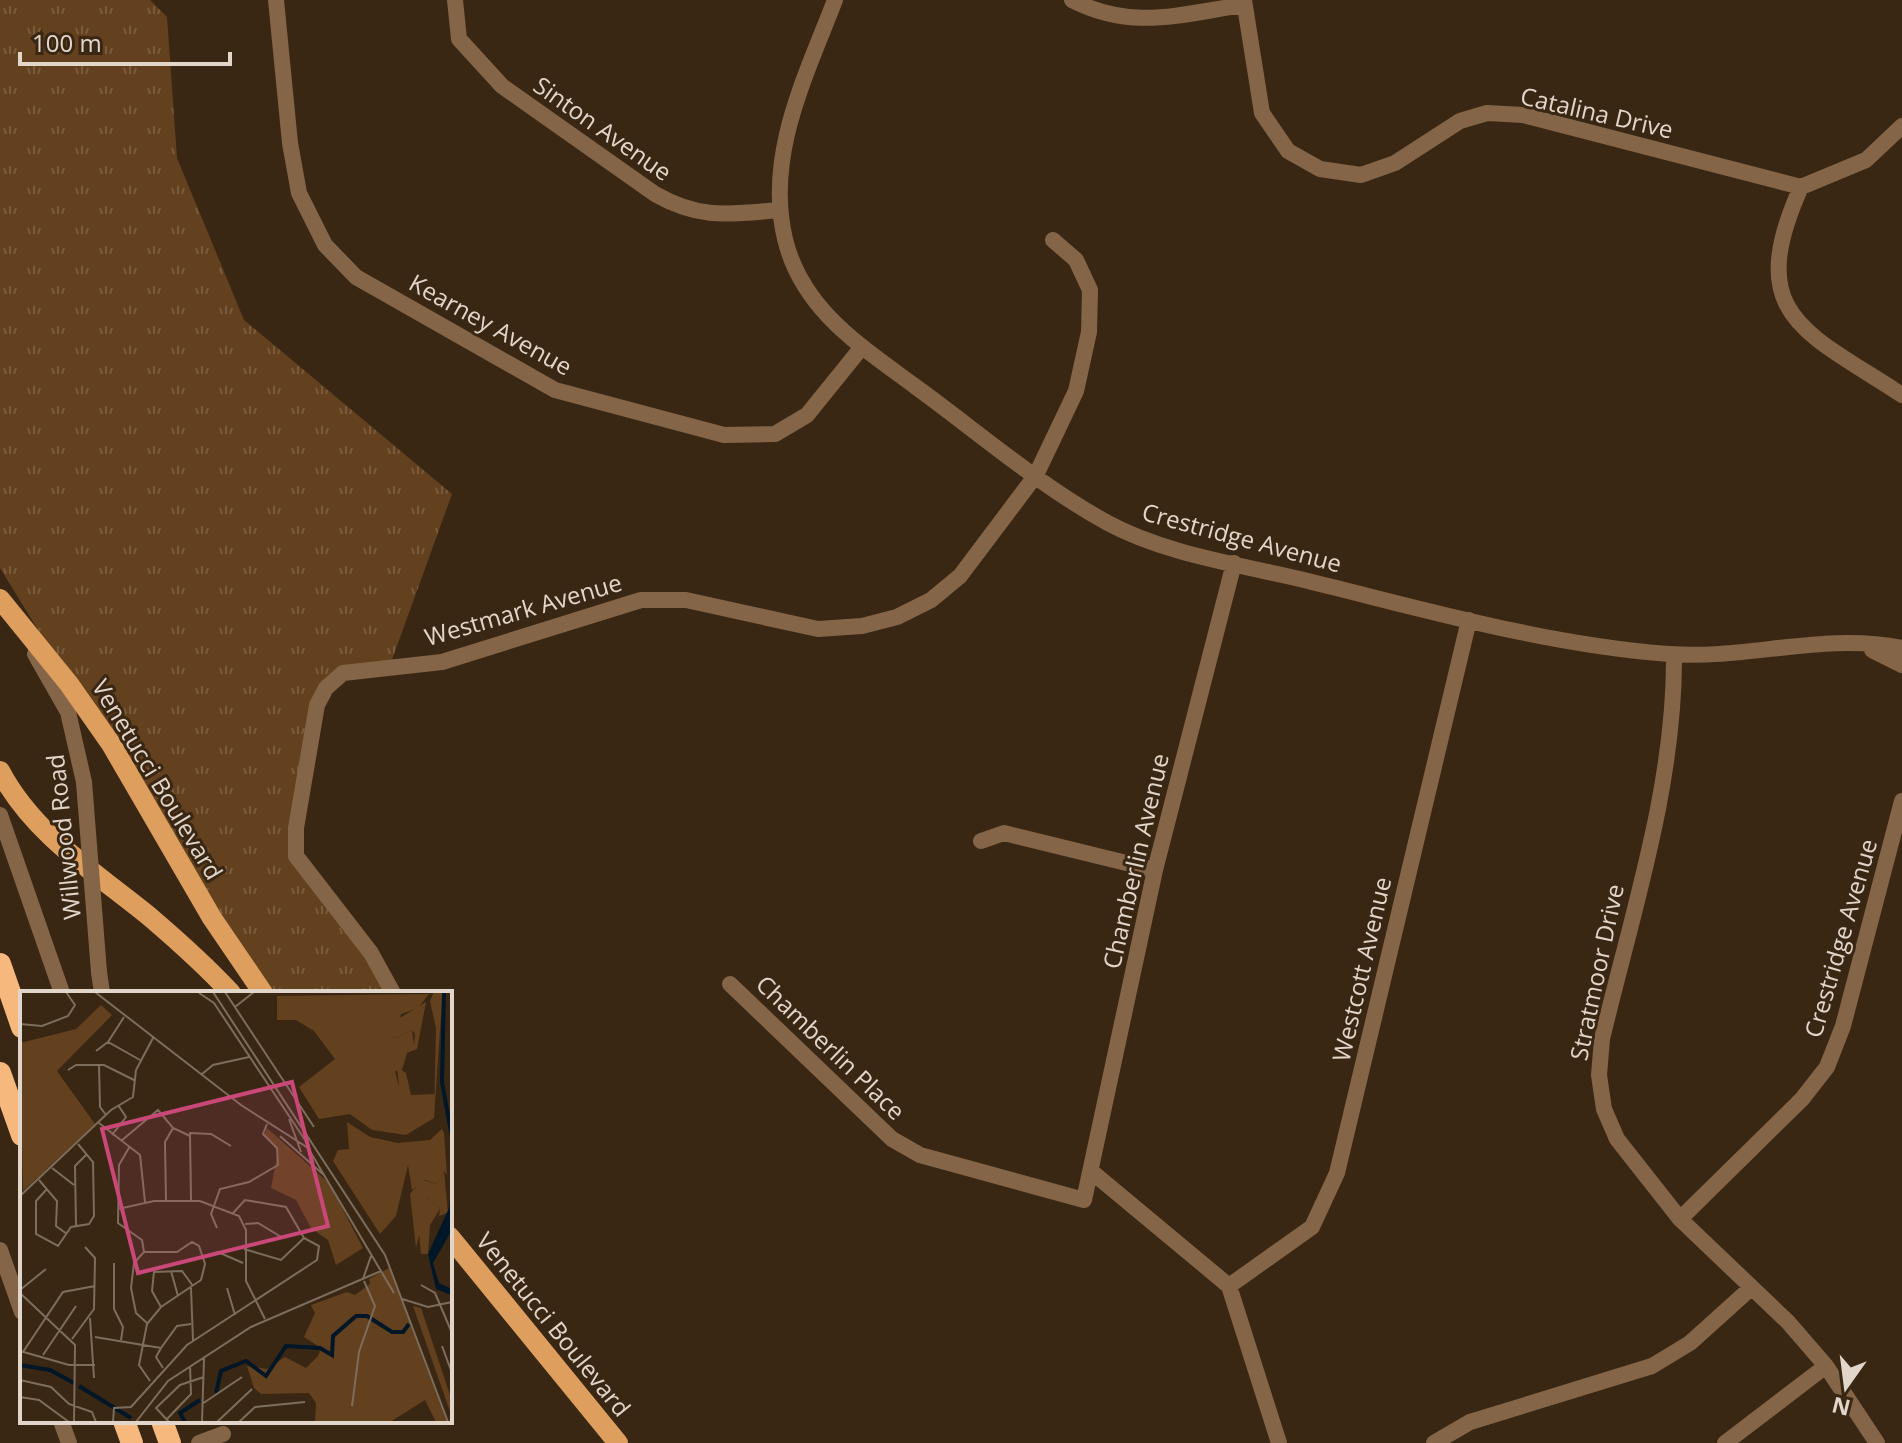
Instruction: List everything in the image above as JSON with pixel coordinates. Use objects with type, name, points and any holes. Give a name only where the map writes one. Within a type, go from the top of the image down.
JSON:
[{"type":"highway","points":[[0,964],[20,1021]]},
{"type":"highway","points":[[0,1073],[20,1129]]},
{"type":"highway","points":[[163,1423],[170,1443]]},
{"type":"main road","name":"Venetucci Boulevard","points":[[0,599],[69,684],[111,744],[212,918],[262,991]]},
{"type":"main road","points":[[0,771],[28,812],[57,843],[152,919],[229,991]]},
{"type":"main road","name":"Venetucci Boulevard","points":[[452,1239],[618,1443]]},
{"type":"street","name":"Kearney Avenue","points":[[276,0],[290,143],[299,193],[325,245],[356,277],[555,390],[724,435],[775,434],[807,415],[862,347]]},
{"type":"street","name":"Sinton Avenue","points":[[455,0],[459,39],[502,86],[655,194],[681,209],[712,216],[780,210]]},
{"type":"street","name":"Crestridge Avenue","points":[[835,0],[782,149],[780,210],[792,263],[803,286],[834,324],[862,347],[1036,475],[1107,522],[1150,540],[1234,563],[1584,645],[1674,655],[1852,642],[1902,648]]},
{"type":"street","points":[[1072,0],[1099,13],[1130,20],[1244,3]]},
{"type":"street","name":"Catalina Drive","points":[[1244,3],[1262,113],[1288,151],[1320,169],[1361,175],[1373,171],[1395,163],[1460,121],[1487,113],[1523,115],[1801,187]]},
{"type":"street","points":[[1902,126],[1866,160],[1801,187],[1782,229],[1775,268],[1784,305],[1810,334],[1902,395]]},
{"type":"street","name":"Westmark Avenue","points":[[392,991],[371,953],[296,856],[296,828],[317,705],[326,688],[343,673],[442,662],[641,600],[686,600],[818,629],[862,626],[897,617],[931,600],[960,576],[1036,475],[1076,391],[1089,332],[1090,290],[1076,260],[1053,240]]},
{"type":"street","name":"Chamberlin Avenue","points":[[1084,1200],[1155,870],[1234,563]]},
{"type":"street","name":"Willwood Road","points":[[0,599],[68,712],[84,782],[102,991]]},
{"type":"street","name":"Westcott Avenue","points":[[1229,1286],[1312,1227],[1337,1173],[1469,620]]},
{"type":"street","name":"Crestridge Avenue","points":[[1852,642],[1902,665]]},
{"type":"street","name":"Stratmoor Drive","points":[[1674,655],[1674,708],[1669,758],[1602,1039],[1599,1075],[1604,1109],[1617,1139],[1680,1219],[1788,1322],[1826,1366],[1877,1443]]},
{"type":"street","name":"Crestridge Avenue","points":[[1680,1219],[1802,1099],[1827,1067],[1843,1026],[1902,801]]},
{"type":"street","name":"Willwood Road","points":[[0,815],[61,991]]},
{"type":"street","points":[[981,841],[1004,833],[1155,870]]},
{"type":"street","name":"Chamberlin Place","points":[[730,984],[892,1139],[920,1155],[1084,1200]]},
{"type":"street","points":[[1092,1172],[1229,1286],[1279,1443]]},
{"type":"street","points":[[0,1250],[20,1306]]},
{"type":"street","points":[[1434,1443],[1470,1422],[1652,1366],[1690,1343],[1751,1288]]},
{"type":"street","points":[[1725,1443],[1826,1366]]},
{"type":"street","points":[[62,1423],[69,1443]]},
{"type":"street","points":[[199,1443],[222,1433]]},
{"type":"green space","points":[[0,0],[150,0],[167,17],[177,158],[244,320],[452,494],[389,668],[343,673],[317,705],[296,828],[305,873],[392,991],[267,991],[250,974],[0,568]]}]
